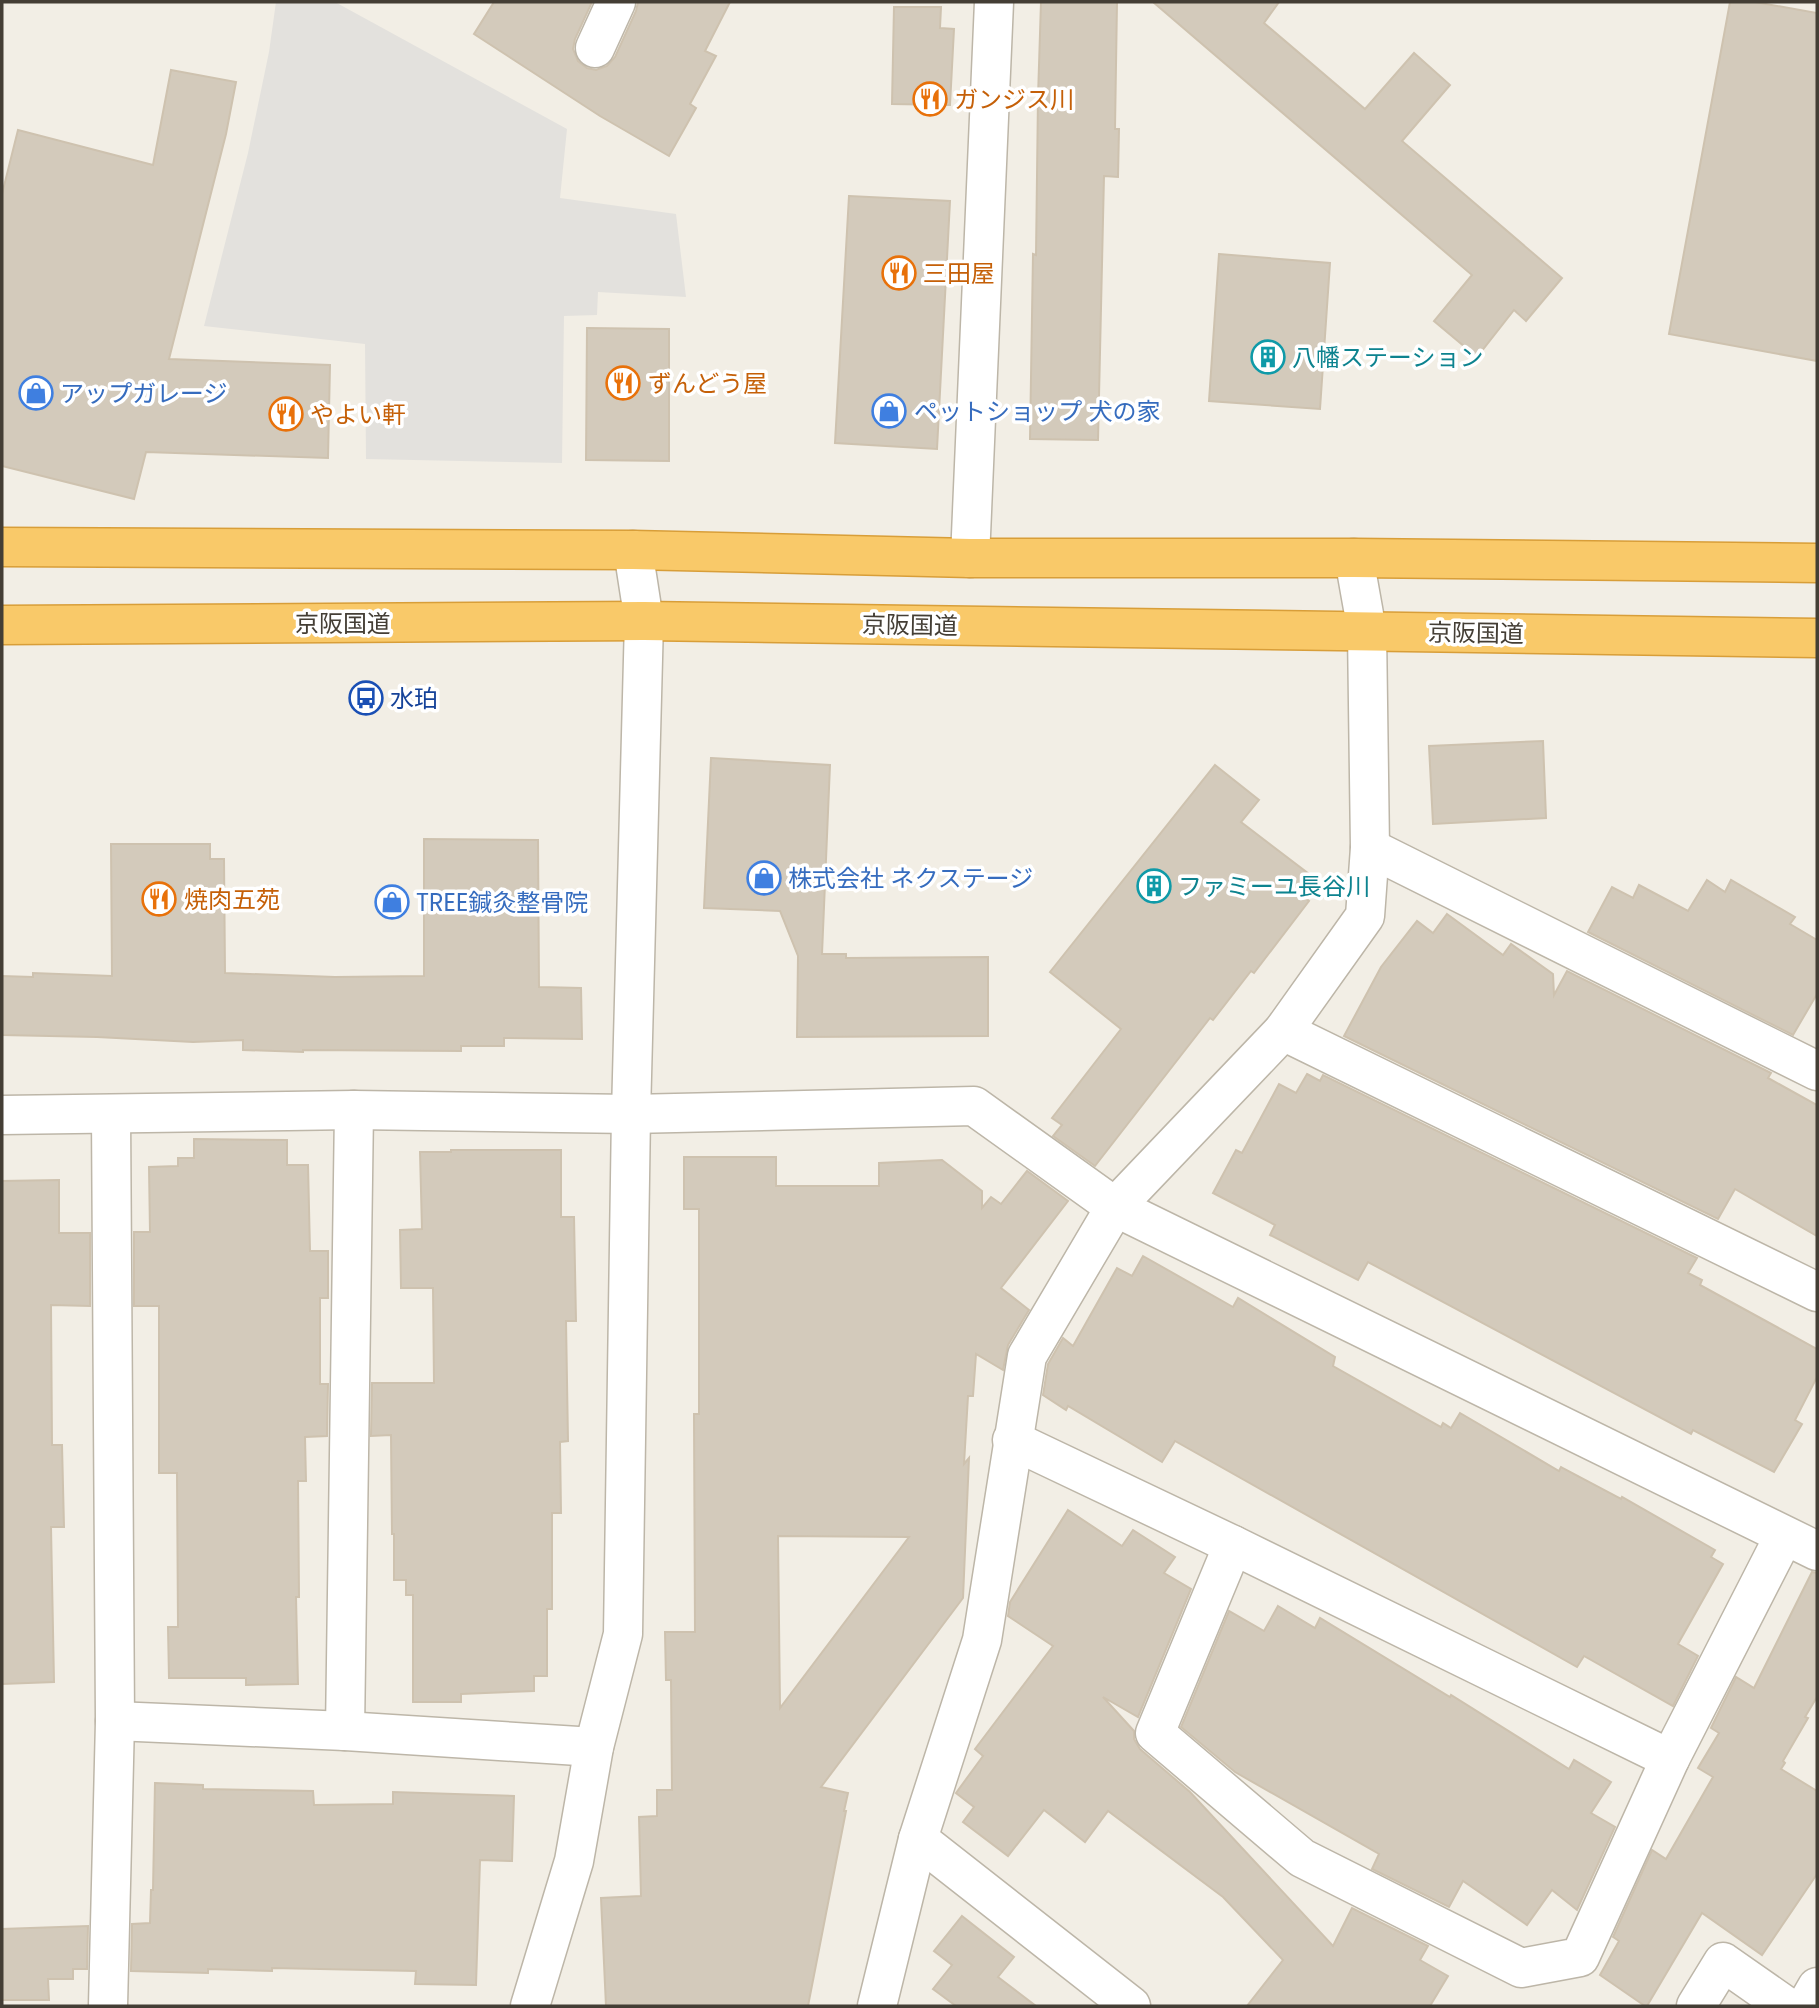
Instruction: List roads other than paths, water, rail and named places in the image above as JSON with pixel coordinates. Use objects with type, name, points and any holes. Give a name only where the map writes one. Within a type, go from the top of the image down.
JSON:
[{"type":"highway","points":[[2,547],[633,550],[970,558],[1354,558],[1817,563]]},
{"type":"highway","name":"京阪国道","points":[[2,625],[644,621],[1817,638]]},
{"type":"street","points":[[595,48],[616,2]]},
{"type":"street","points":[[970,558],[994,2]]},
{"type":"street","points":[[530,2006],[574,1861],[594,1747],[623,1634],[631,1114],[644,621],[633,550]]},
{"type":"street","points":[[877,2006],[918,1839],[982,1640],[1027,1356],[1115,1208],[1283,1031],[1365,916],[1370,848],[1367,632],[1354,558]]},
{"type":"street","points":[[1370,848],[1817,1071]]},
{"type":"street","points":[[1283,1031],[1817,1292]]},
{"type":"street","points":[[2,1115],[354,1110],[631,1114],[974,1107],[1115,1208],[1800,1543],[1670,1759],[1580,1956],[1521,1968],[1302,1858],[1155,1734],[1233,1545]]},
{"type":"street","points":[[345,1731],[354,1110]]},
{"type":"street","points":[[108,2006],[115,1721],[111,1114]]},
{"type":"street","points":[[1012,1440],[1670,1759]]},
{"type":"street","points":[[115,1721],[345,1731],[594,1747]]},
{"type":"street","points":[[918,1839],[1131,2006]]},
{"type":"street","points":[[1696,2006],[1723,1962],[1786,2006]]},
{"type":"street","points":[[1806,2006],[1817,1987]]},
{"type":"place","name":"ガンジス川","points":[[930,99]]},
{"type":"place","name":"三田屋","points":[[899,273]]},
{"type":"place","name":"八幡ステーション","points":[[1268,357]]},
{"type":"place","name":"ずんどう屋","points":[[623,383]]},
{"type":"place","name":"アップガレージ","points":[[36,393]]},
{"type":"place","name":"ペットショップ 犬の家","points":[[889,411]]},
{"type":"place","name":"やよい軒","points":[[286,414]]},
{"type":"place","name":"水珀","points":[[366,698]]},
{"type":"place","name":"株式会社 ネクステージ","points":[[764,878]]},
{"type":"place","name":"ファミーユ長谷川","points":[[1154,886]]},
{"type":"place","name":"焼肉五苑","points":[[159,899]]},
{"type":"place","name":"TREE鍼灸整骨院","points":[[392,902]]}]
